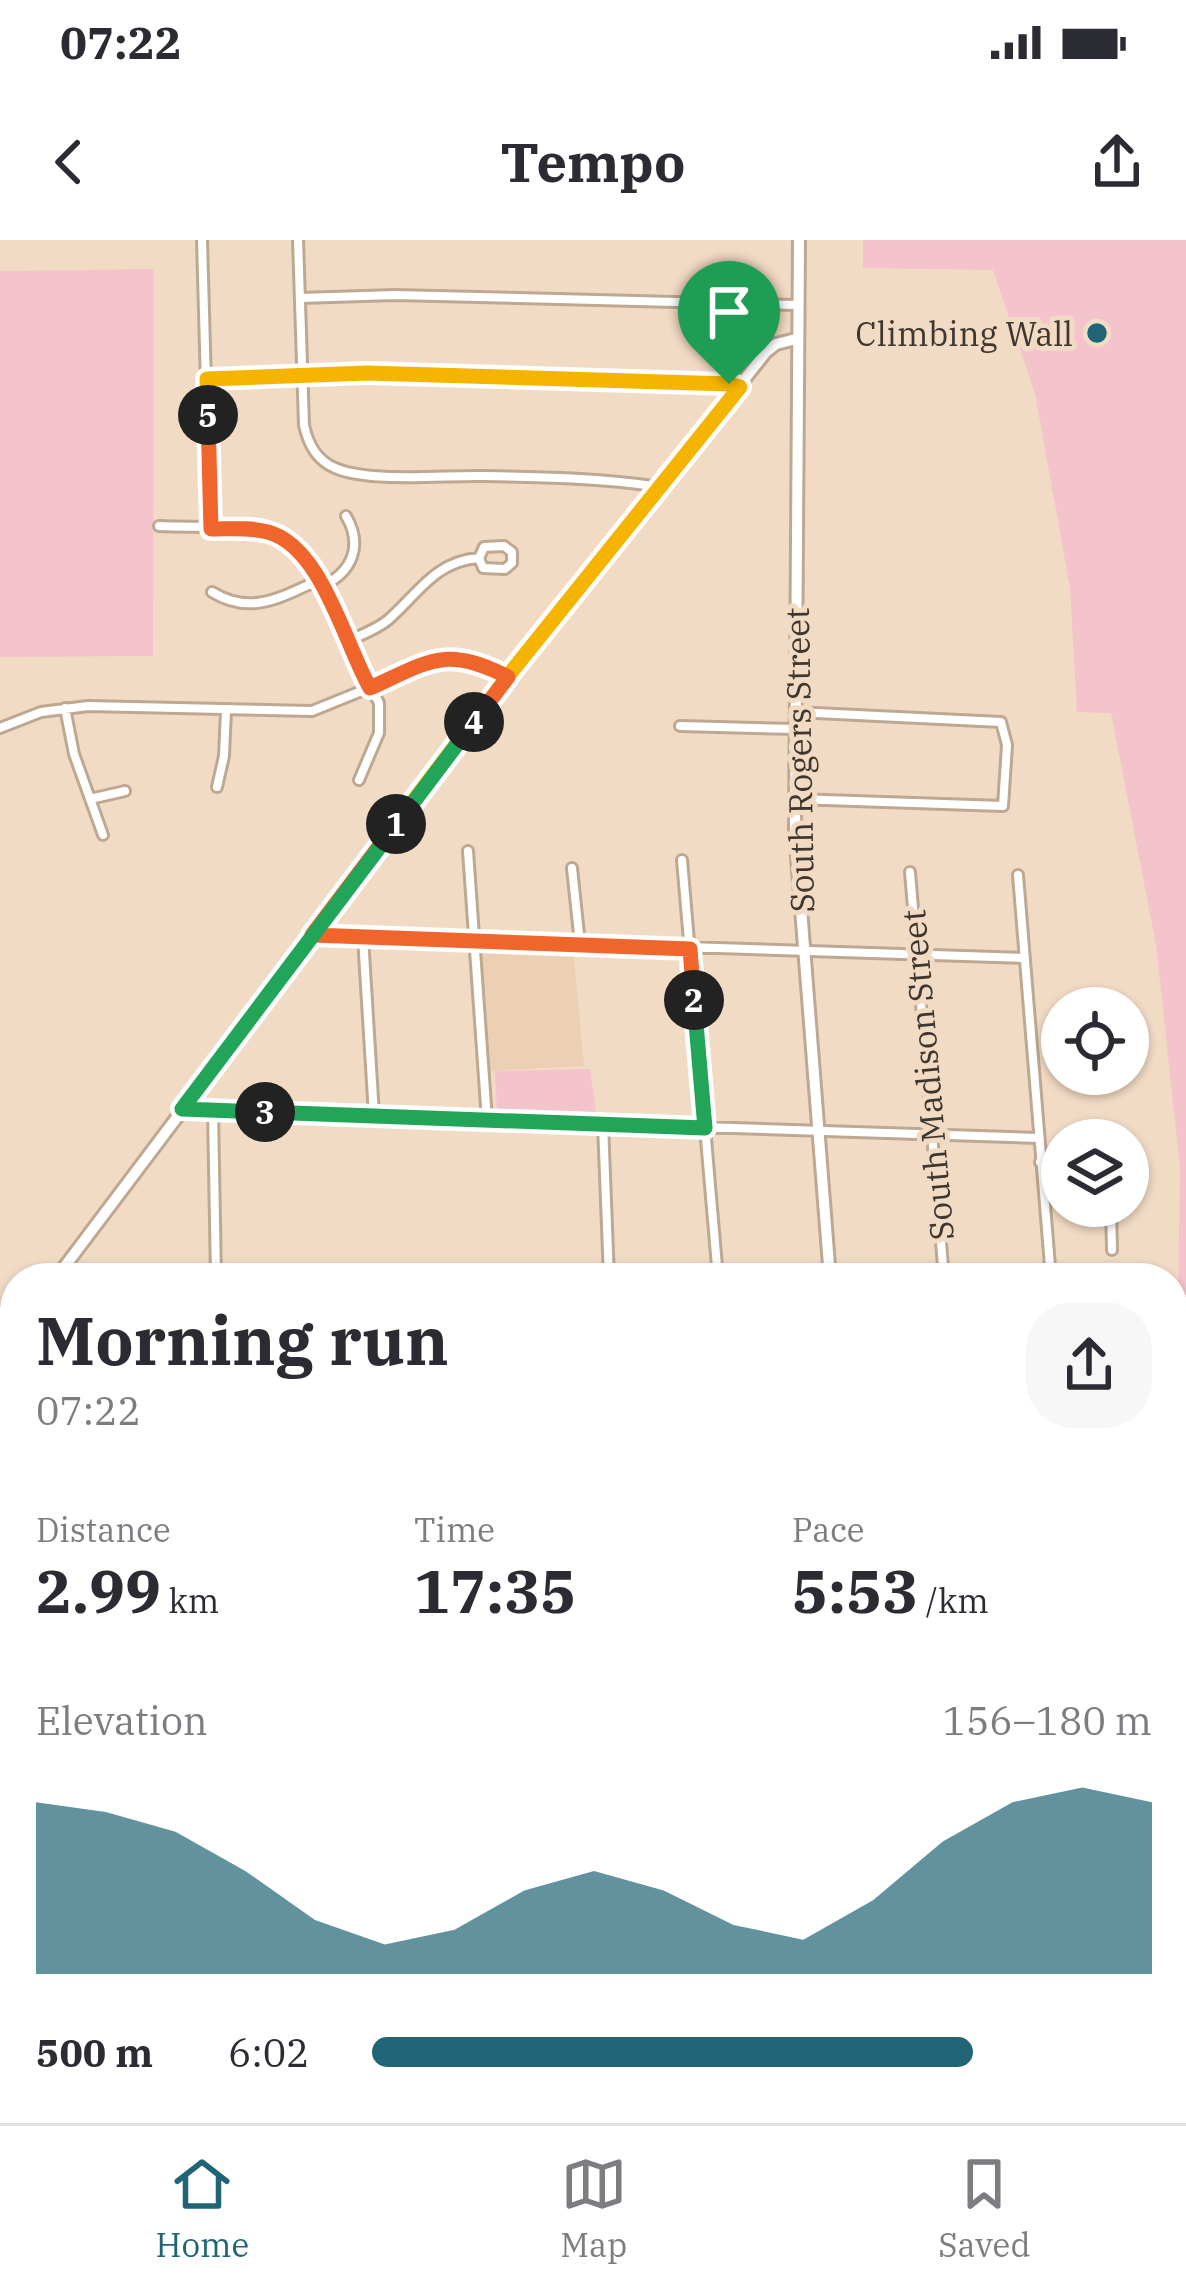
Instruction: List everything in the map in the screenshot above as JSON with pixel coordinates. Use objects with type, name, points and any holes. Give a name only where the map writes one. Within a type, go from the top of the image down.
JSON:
[{"type":"street","points":[[202,240],[211,529]]},
{"type":"street","points":[[298,240],[304,425],[318,457],[339,470],[388,476],[488,476],[661,487]]},
{"type":"street","name":"South Rogers Street","points":[[799,240],[795,799],[829,1263]]},
{"type":"street","points":[[300,298],[413,295],[797,305]]},
{"type":"street","points":[[67,1263],[508,677],[771,347],[796,339]]},
{"type":"street","points":[[207,379],[382,373],[711,381],[740,387]]},
{"type":"street","points":[[212,592],[230,602],[251,605],[343,573],[353,556],[354,533],[346,515]]},
{"type":"street","points":[[159,526],[263,531],[300,550],[379,703],[380,726],[359,780]]},
{"type":"street","points":[[504,546],[512,552],[512,563],[505,569],[486,569],[479,558],[484,547],[504,546]]},
{"type":"street","points":[[346,641],[383,624],[440,569],[479,558]]},
{"type":"street","points":[[0,728],[65,708],[312,711],[449,658],[473,661],[508,677]]},
{"type":"street","points":[[65,708],[103,836]]},
{"type":"street","points":[[217,787],[226,710]]},
{"type":"street","points":[[795,712],[1001,722],[1007,745],[1003,806],[795,799]]},
{"type":"street","points":[[680,726],[795,729]]},
{"type":"street","points":[[90,799],[125,791]]},
{"type":"street","points":[[468,851],[487,1120]]},
{"type":"street","points":[[682,860],[717,1263]]},
{"type":"street","points":[[572,868],[580,944]]},
{"type":"street","name":"South Madison Street","points":[[910,872],[943,1263]]},
{"type":"street","points":[[1018,875],[1050,1263]]},
{"type":"street","points":[[312,935],[1024,958]]},
{"type":"street","points":[[363,938],[374,1116]]},
{"type":"street","points":[[182,1109],[1038,1138]]},
{"type":"street","points":[[213,1111],[217,1263]]},
{"type":"street","points":[[603,1124],[608,1263]]},
{"type":"street","points":[[1111,1227],[1112,1250]]},
{"type":"shaded area","points":[[863,240],[1186,240],[1186,1263],[1179,1263],[1180,1168],[1156,945],[1111,713],[1077,712],[1070,588],[1035,394],[993,270],[863,268]]},
{"type":"shaded area","points":[[154,269],[153,656],[0,657],[0,271]]},
{"type":"shaded area","points":[[478,945],[573,947],[584,1066],[489,1071]]},
{"type":"shaded area","points":[[590,1069],[597,1120],[497,1115],[495,1071]]},
{"type":"place","name":"Climbing Wall","points":[[1097,333]]},
{"type":"route","points":[[729,384],[367,373],[207,379],[211,529],[263,531],[300,550],[370,688],[449,658],[473,661],[508,677],[290,963],[182,1109],[705,1128],[690,949],[312,935],[508,677],[512,671],[740,387],[729,384]]}]
